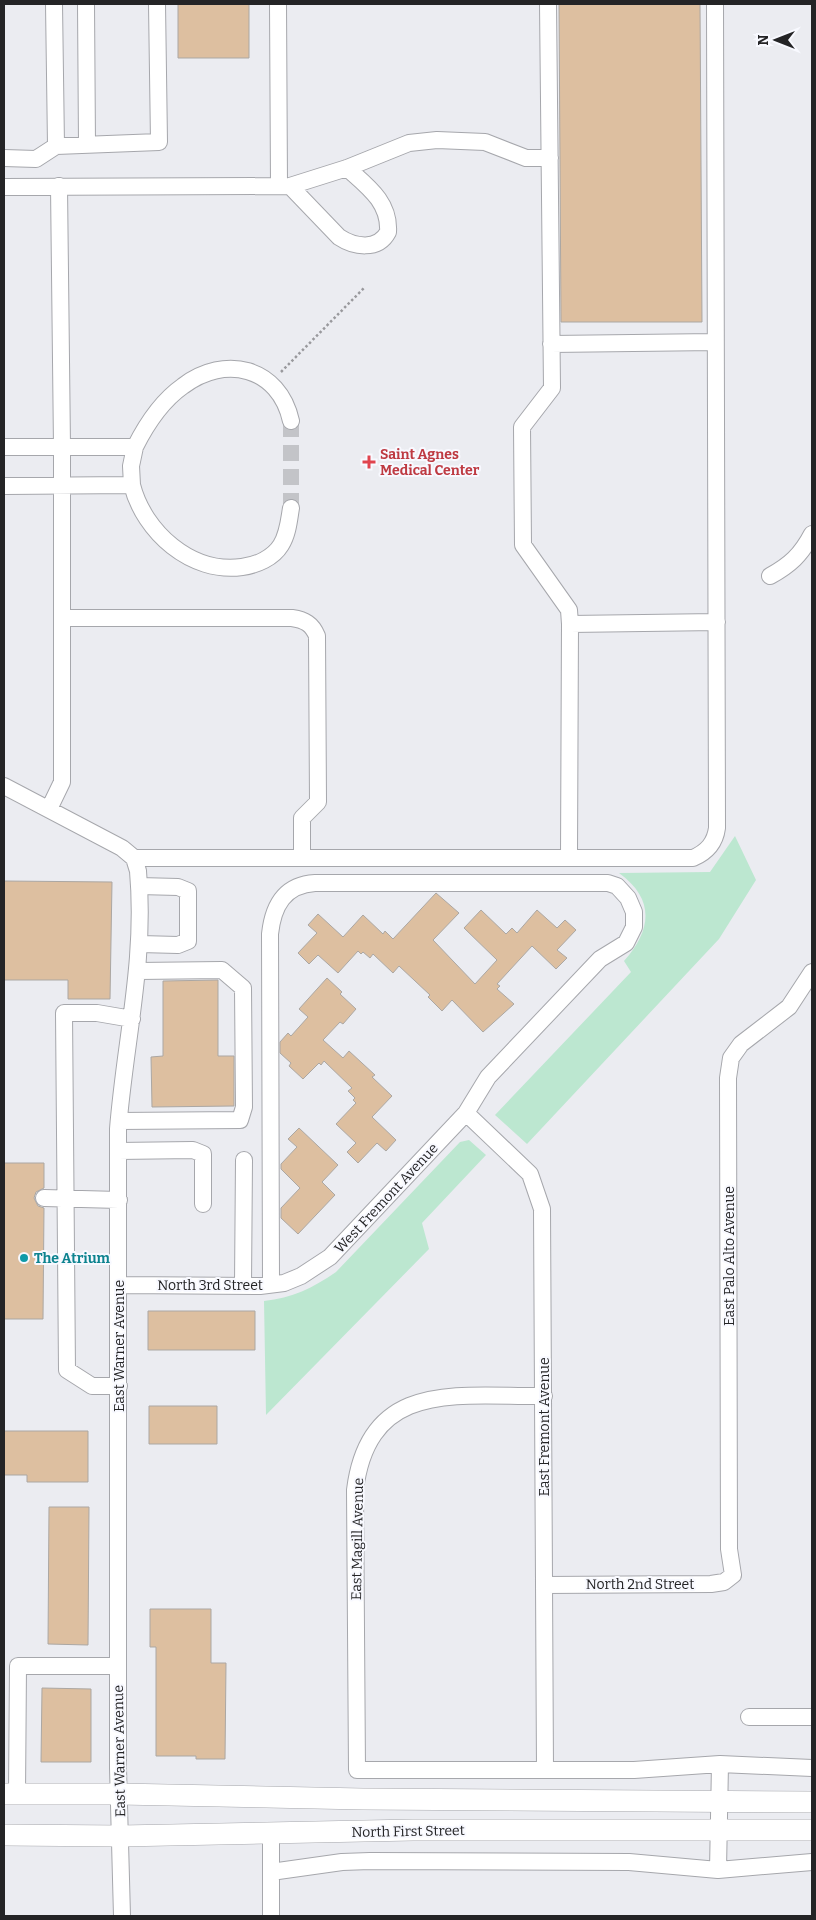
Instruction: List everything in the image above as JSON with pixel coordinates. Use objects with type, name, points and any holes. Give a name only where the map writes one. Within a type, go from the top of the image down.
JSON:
[{"type":"main road","points":[[11,1794],[812,1802]]},
{"type":"main road","name":"North First Street","points":[[4,1834],[120,1836],[413,1830],[812,1830]]},
{"type":"street","points":[[54,4],[56,146]]},
{"type":"street","points":[[86,4],[87,145]]},
{"type":"street","points":[[4,158],[36,159],[56,146],[159,142],[157,4]]},
{"type":"street","points":[[278,4],[285,186],[339,237],[348,243],[368,245],[379,242],[388,232],[389,222],[383,205],[377,196],[347,168]]},
{"type":"street","points":[[548,4],[552,388],[522,427],[523,545],[569,610],[569,857]]},
{"type":"street","points":[[4,786],[122,848],[134,858],[693,858],[701,855],[712,844],[716,838],[717,828],[715,4]]},
{"type":"street","points":[[4,187],[285,186],[347,168],[409,143],[437,140],[485,142],[526,158],[550,158]]},
{"type":"street","points":[[49,809],[62,782],[62,447],[59,186]]},
{"type":"street","points":[[551,344],[715,342]]},
{"type":"street","points":[[291,421],[283,399],[266,378],[243,369],[222,369],[188,382],[176,391],[144,430],[135,447],[131,466],[135,497],[147,520],[165,540],[194,560],[221,567],[252,565],[274,553],[282,544],[291,508]]},
{"type":"street","points":[[4,447],[135,447]]},
{"type":"street","points":[[4,486],[132,485]]},
{"type":"street","points":[[770,576],[790,564],[803,551],[812,534]]},
{"type":"street","points":[[62,618],[292,618],[308,622],[313,626],[317,636],[318,802],[302,818],[302,858]]},
{"type":"street","points":[[570,624],[717,622]]},
{"type":"street","name":"East Warner Avenue","points":[[122,1916],[118,1666],[118,1151],[121,1087],[132,1019],[140,944],[140,886],[134,858]]},
{"type":"street","name":"West Fremont Avenue","points":[[271,1284],[270,934],[272,916],[285,894],[296,886],[315,883],[608,883],[617,886],[628,898],[634,912],[634,927],[626,943],[600,959],[488,1077],[466,1113],[330,1257],[301,1276]]},
{"type":"street","points":[[140,886],[178,887],[188,891],[188,940],[178,945],[140,944]]},
{"type":"street","points":[[119,1122],[240,1120],[244,1107],[242,988],[222,970],[138,971]]},
{"type":"street","name":"East Palo Alto Avenue","points":[[733,1574],[729,1539],[728,1078],[731,1058],[741,1044],[788,1007],[812,972]]},
{"type":"street","points":[[119,1386],[92,1386],[67,1370],[64,1013],[97,1013],[132,1019]]},
{"type":"street","name":"East Fremont Avenue","points":[[466,1113],[530,1174],[538,1194],[543,1227],[545,1770]]},
{"type":"street","points":[[118,1151],[193,1150],[203,1154],[203,1204]]},
{"type":"street","points":[[243,1285],[244,1160]]},
{"type":"street","points":[[44,1198],[119,1200]]},
{"type":"street","name":"North 3rd Street","points":[[119,1285],[271,1284],[284,1283],[301,1276]]},
{"type":"street","name":"East Magill Avenue","points":[[544,1396],[444,1397],[410,1403],[394,1413],[362,1454],[356,1490],[356,1770],[545,1770]]},
{"type":"street","name":"North 2nd Street","points":[[544,1585],[711,1584],[724,1582],[733,1574]]},
{"type":"street","points":[[11,1794],[18,1666],[118,1666]]},
{"type":"street","points":[[749,1718],[812,1718]]},
{"type":"street","points":[[718,1870],[720,1764]]},
{"type":"street","points":[[545,1770],[634,1770],[720,1764],[812,1768]]},
{"type":"street","points":[[271,1834],[271,1916]]},
{"type":"street","points":[[271,1872],[342,1862],[370,1861],[629,1862],[718,1870],[812,1862]]},
{"type":"path","points":[[281,372],[365,287]]},
{"type":"green space","points":[[735,836],[756,880],[719,939],[527,1144],[495,1115],[631,972],[624,961],[640,938],[646,915],[639,893],[619,873],[710,872]]},
{"type":"green space","points":[[469,1140],[486,1155],[422,1223],[429,1249],[266,1415],[264,1301],[302,1291],[336,1272],[460,1142]]},
{"type":"building","points":[[178,4],[249,4],[249,58],[178,58]]},
{"type":"building","points":[[559,4],[700,4],[702,322],[561,322]]},
{"type":"building","points":[[4,881],[112,882],[110,999],[68,999],[68,980],[4,980]]},
{"type":"building","points":[[436,893],[459,913],[433,940],[475,984],[497,960],[464,928],[481,910],[506,934],[512,928],[517,933],[537,910],[557,928],[565,920],[576,930],[557,950],[567,958],[556,969],[532,946],[497,984],[500,986],[497,989],[514,1004],[483,1032],[452,1000],[442,1011],[428,997],[430,995],[399,966],[393,973],[373,954],[370,958],[363,952],[361,954],[358,951],[338,973],[318,955],[309,964],[298,953],[317,933],[308,925],[318,914],[343,937],[363,915],[383,934],[385,931],[393,939]]},
{"type":"building","points":[[327,978],[356,1009],[343,1024],[340,1022],[323,1040],[343,1058],[349,1051],[375,1075],[372,1077],[392,1096],[372,1117],[396,1140],[386,1151],[377,1143],[358,1163],[347,1152],[356,1143],[336,1124],[356,1103],[353,1100],[355,1098],[348,1091],[352,1088],[324,1061],[321,1065],[319,1063],[303,1079],[289,1066],[291,1063],[280,1053],[280,1042],[288,1033],[291,1036],[308,1017],[299,1009]]},
{"type":"building","points":[[218,980],[218,1056],[234,1056],[234,1106],[152,1107],[151,1057],[163,1056],[163,981]]},
{"type":"building","points":[[299,1128],[338,1165],[322,1182],[335,1195],[298,1234],[281,1218],[281,1208],[300,1188],[281,1169],[281,1164],[297,1147],[288,1139]]},
{"type":"building","name":"The Atrium","points":[[4,1163],[44,1163],[44,1188],[36,1192],[34,1198],[38,1206],[44,1208],[43,1319],[4,1319]]},
{"type":"building","points":[[148,1311],[255,1311],[255,1350],[148,1350]]},
{"type":"building","points":[[149,1406],[217,1406],[217,1444],[149,1444]]},
{"type":"building","points":[[4,1431],[88,1431],[88,1482],[27,1482],[27,1475],[4,1475]]},
{"type":"building","points":[[49,1507],[89,1507],[88,1645],[48,1644]]},
{"type":"building","points":[[150,1609],[211,1609],[211,1663],[226,1663],[225,1759],[196,1759],[196,1756],[156,1756],[156,1647],[150,1647]]},
{"type":"building","points":[[42,1688],[91,1689],[91,1762],[41,1762]]},
{"type":"tunnel","points":[[291,421],[291,508]]},
{"type":"place","name":"Saint Agnes Medical Center","points":[[369,462]]},
{"type":"place","name":"The Atrium","points":[[24,1258]]}]
